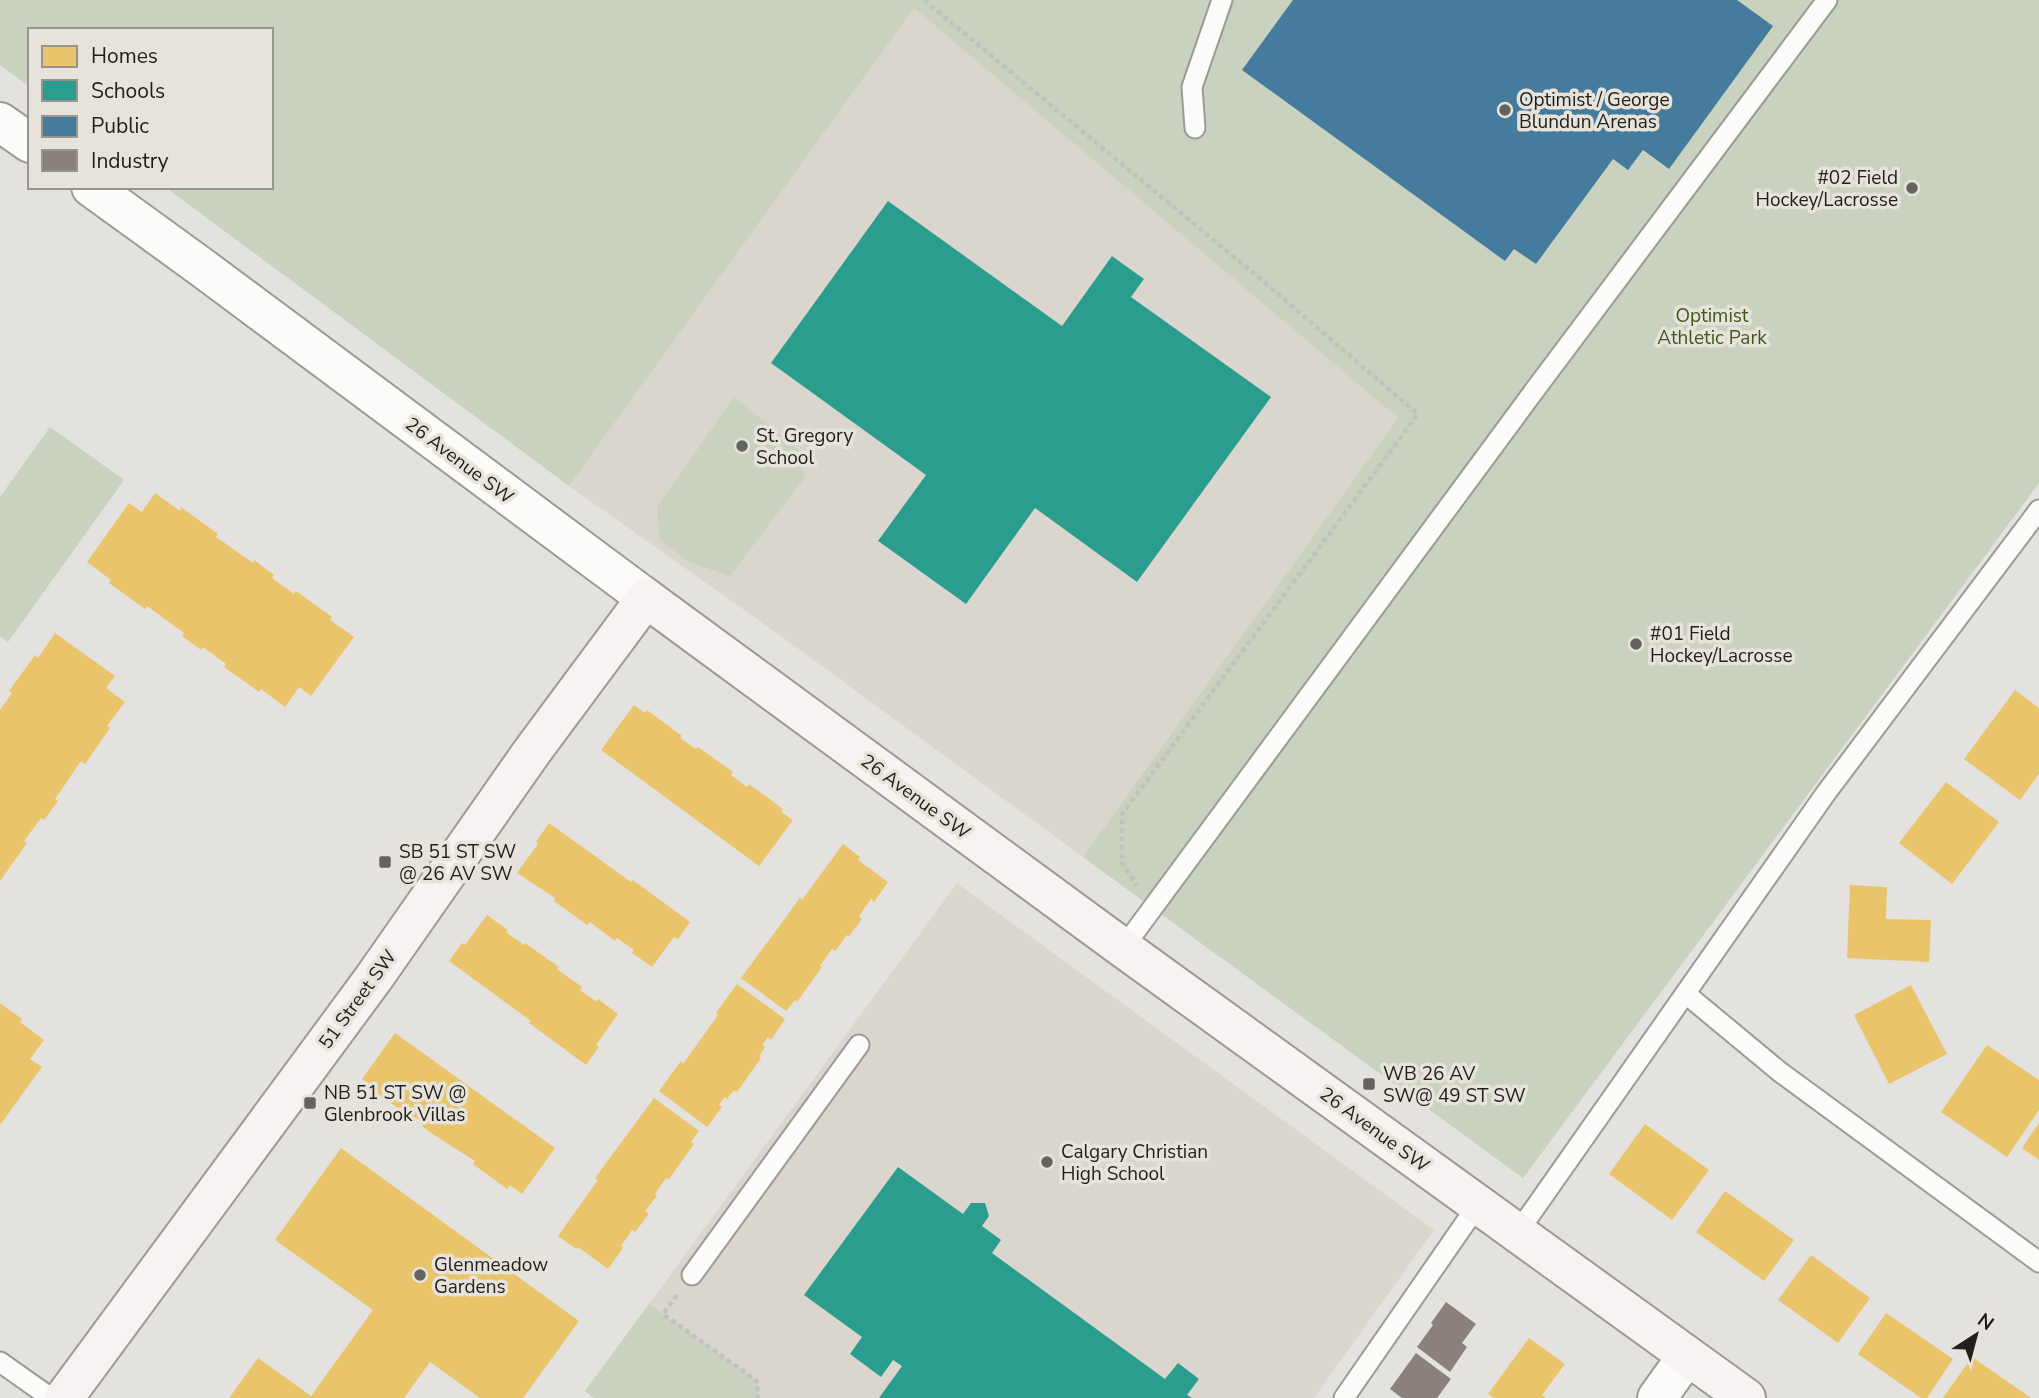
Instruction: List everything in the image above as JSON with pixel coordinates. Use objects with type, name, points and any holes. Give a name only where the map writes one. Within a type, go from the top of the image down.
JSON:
[{"type":"street","points":[[0,122],[28,142]]},
{"type":"street","name":"26 Avenue SW","points":[[94,189],[1123,948],[1746,1398]]},
{"type":"street","name":"51 Street SW","points":[[64,1398],[373,979],[531,753],[646,598]]},
{"type":"street","points":[[1657,1398],[1687,1356]]},
{"type":"lane","points":[[1195,128],[1192,87],[1222,0]]},
{"type":"lane","points":[[1123,948],[1827,0]]},
{"type":"lane","points":[[1518,1233],[1826,793],[2039,510]]},
{"type":"lane","points":[[1686,994],[1780,1072],[2039,1262]]},
{"type":"lane","points":[[692,1275],[859,1045]]},
{"type":"lane","points":[[1344,1398],[1479,1203]]},
{"type":"lane","points":[[0,1362],[51,1398]]},
{"type":"path","points":[[924,0],[1252,272],[1418,414],[1122,814],[1122,863],[1152,907]]},
{"type":"path","points":[[692,1275],[663,1314],[757,1381],[758,1398]]},
{"type":"shaded area","name":"St. Gregory School","points":[[914,8],[1398,418],[1083,857],[778,634],[569,486]],"holes":[[[888,201],[1062,326],[1113,256],[1144,279],[1131,297],[1270,397],[1137,582],[1035,508],[966,604],[878,542],[926,475],[771,363]]]},
{"type":"shaded area","name":"Calgary Christian High School","points":[[957,883],[1434,1230],[1314,1398],[758,1398],[756,1381],[649,1304]]},
{"type":"green space","name":"Optimist Athletic Park","points":[[0,0],[2039,0],[2039,483],[1523,1178],[1083,857],[1398,418],[914,8],[569,486],[168,189],[273,189],[273,28],[28,28],[28,86],[0,65]]},
{"type":"green space","points":[[734,397],[799,450],[805,477],[730,576],[689,562],[660,540],[657,507]]},
{"type":"green space","points":[[50,427],[124,480],[8,642],[0,636],[0,497]]},
{"type":"green space","points":[[649,1304],[757,1381],[758,1398],[594,1398],[585,1391]]},
{"type":"building: Homes","points":[[155,493],[180,511],[181,507],[218,534],[216,537],[253,563],[254,560],[274,575],[272,578],[294,594],[296,591],[354,637],[311,696],[299,687],[285,707],[261,689],[259,692],[224,667],[226,664],[203,647],[201,650],[182,636],[184,633],[147,606],[145,609],[109,583],[111,580],[87,562],[129,503],[142,512]]},
{"type":"building: Homes","points":[[55,633],[115,676],[106,688],[125,702],[107,726],[110,728],[85,764],[81,761],[55,799],[58,801],[24,841],[27,843],[0,881],[0,710],[12,693],[9,691],[35,655],[38,658]]},
{"type":"building: Homes","points":[[2015,690],[2039,708],[2039,774],[2020,800],[1964,759]]},
{"type":"building: Homes","points":[[634,705],[645,713],[647,710],[682,736],[680,738],[696,749],[698,747],[733,772],[731,775],[747,787],[749,784],[783,809],[781,812],[793,820],[759,866],[601,750]]},
{"type":"building: Homes","points":[[1946,782],[1999,822],[1952,884],[1899,843]]},
{"type":"building: Homes","points":[[549,823],[690,922],[678,939],[674,937],[652,967],[617,938],[615,941],[590,922],[587,925],[554,901],[555,898],[517,873]]},
{"type":"building: Homes","points":[[843,844],[860,857],[858,860],[888,882],[874,902],[871,899],[859,916],[862,919],[849,936],[847,935],[835,951],[832,949],[797,1002],[795,1000],[786,1011],[741,978]]},
{"type":"building: Homes","points":[[1850,885],[1887,887],[1886,919],[1931,920],[1929,962],[1847,958]]},
{"type":"building: Homes","points":[[487,915],[524,945],[525,943],[559,967],[557,969],[582,987],[580,990],[618,1014],[596,1045],[599,1047],[586,1065],[449,961],[462,943],[465,945]]},
{"type":"building: Homes","points":[[737,984],[785,1019],[771,1040],[768,1037],[762,1045],[765,1047],[759,1056],[761,1058],[737,1092],[734,1090],[727,1099],[725,1097],[719,1105],[722,1107],[707,1127],[659,1091],[681,1061],[683,1064]]},
{"type":"building: Homes","points":[[1911,985],[1947,1054],[1889,1084],[1854,1015]]},
{"type":"building: Homes","points":[[0,1003],[44,1040],[30,1059],[42,1067],[0,1125]]},
{"type":"building: Homes","points":[[395,1033],[555,1148],[522,1194],[510,1185],[507,1189],[473,1164],[475,1161],[431,1133],[422,1126],[424,1124],[371,1089],[373,1087],[362,1079]]},
{"type":"building: Homes","points":[[1987,1045],[2039,1080],[2039,1110],[2007,1157],[1941,1112]]},
{"type":"building: Homes","points":[[654,1098],[699,1131],[691,1142],[694,1144],[655,1194],[657,1196],[645,1211],[649,1214],[635,1232],[632,1230],[608,1269],[558,1236],[598,1180],[595,1178]]},
{"type":"building: Homes","points":[[2039,1123],[2039,1160],[2022,1148]]},
{"type":"building: Homes","points":[[1645,1124],[1709,1170],[1672,1220],[1609,1174]]},
{"type":"building: Homes","name":"Glenmeadow Gardens","points":[[341,1148],[579,1321],[523,1398],[480,1398],[430,1362],[404,1398],[229,1398],[258,1358],[311,1396],[373,1310],[275,1240]]},
{"type":"building: Homes","points":[[1725,1191],[1794,1240],[1764,1281],[1696,1232]]},
{"type":"building: Homes","points":[[1811,1255],[1870,1298],[1838,1343],[1778,1300]]},
{"type":"building: Homes","points":[[1886,1313],[1953,1359],[1927,1398],[1921,1398],[1858,1354]]},
{"type":"building: Homes","points":[[1529,1338],[1565,1364],[1542,1395],[1546,1398],[1494,1398],[1488,1394]]},
{"type":"building: Homes","points":[[1972,1357],[2031,1398],[1943,1398]]},
{"type":"building: Schools","points":[[888,201],[1062,326],[1112,256],[1144,279],[1131,297],[1271,397],[1137,582],[1035,508],[966,604],[878,541],[926,475],[771,363]]},
{"type":"building: Schools","points":[[898,1167],[963,1214],[971,1203],[985,1203],[989,1216],[982,1226],[1001,1240],[992,1253],[1165,1379],[1178,1363],[1199,1379],[1187,1395],[1192,1398],[879,1398],[902,1366],[893,1360],[881,1377],[850,1354],[862,1337],[804,1295]]},
{"type":"building: Public","name":"Optimist / George Blundun Arenas","points":[[1293,0],[1737,0],[1773,26],[1669,169],[1643,150],[1628,170],[1613,159],[1536,264],[1514,249],[1505,261],[1242,70]]},
{"type":"building: Industry","points":[[1446,1302],[1476,1324],[1462,1343],[1467,1347],[1450,1372],[1417,1347]]},
{"type":"building: Industry","points":[[1416,1353],[1451,1379],[1437,1398],[1402,1398],[1390,1389]]},
{"type":"place","name":"Optimist / George Blundun Arenas","points":[[1505,110]]},
{"type":"place","name":"#02 Field Hockey/Lacrosse","points":[[1912,188]]},
{"type":"place","name":"St. Gregory School","points":[[742,446]]},
{"type":"place","name":"#01 Field Hockey/Lacrosse","points":[[1636,644]]},
{"type":"place","name":"SB 51 ST SW @ 26 AV SW","points":[[385,862]]},
{"type":"place","name":"WB 26 AV SW@ 49 ST SW","points":[[1369,1084]]},
{"type":"place","name":"NB 51 ST SW @ Glenbrook Villas","points":[[310,1103]]},
{"type":"place","name":"Calgary Christian High School","points":[[1047,1162]]},
{"type":"place","name":"Glenmeadow Gardens","points":[[420,1275]]}]
